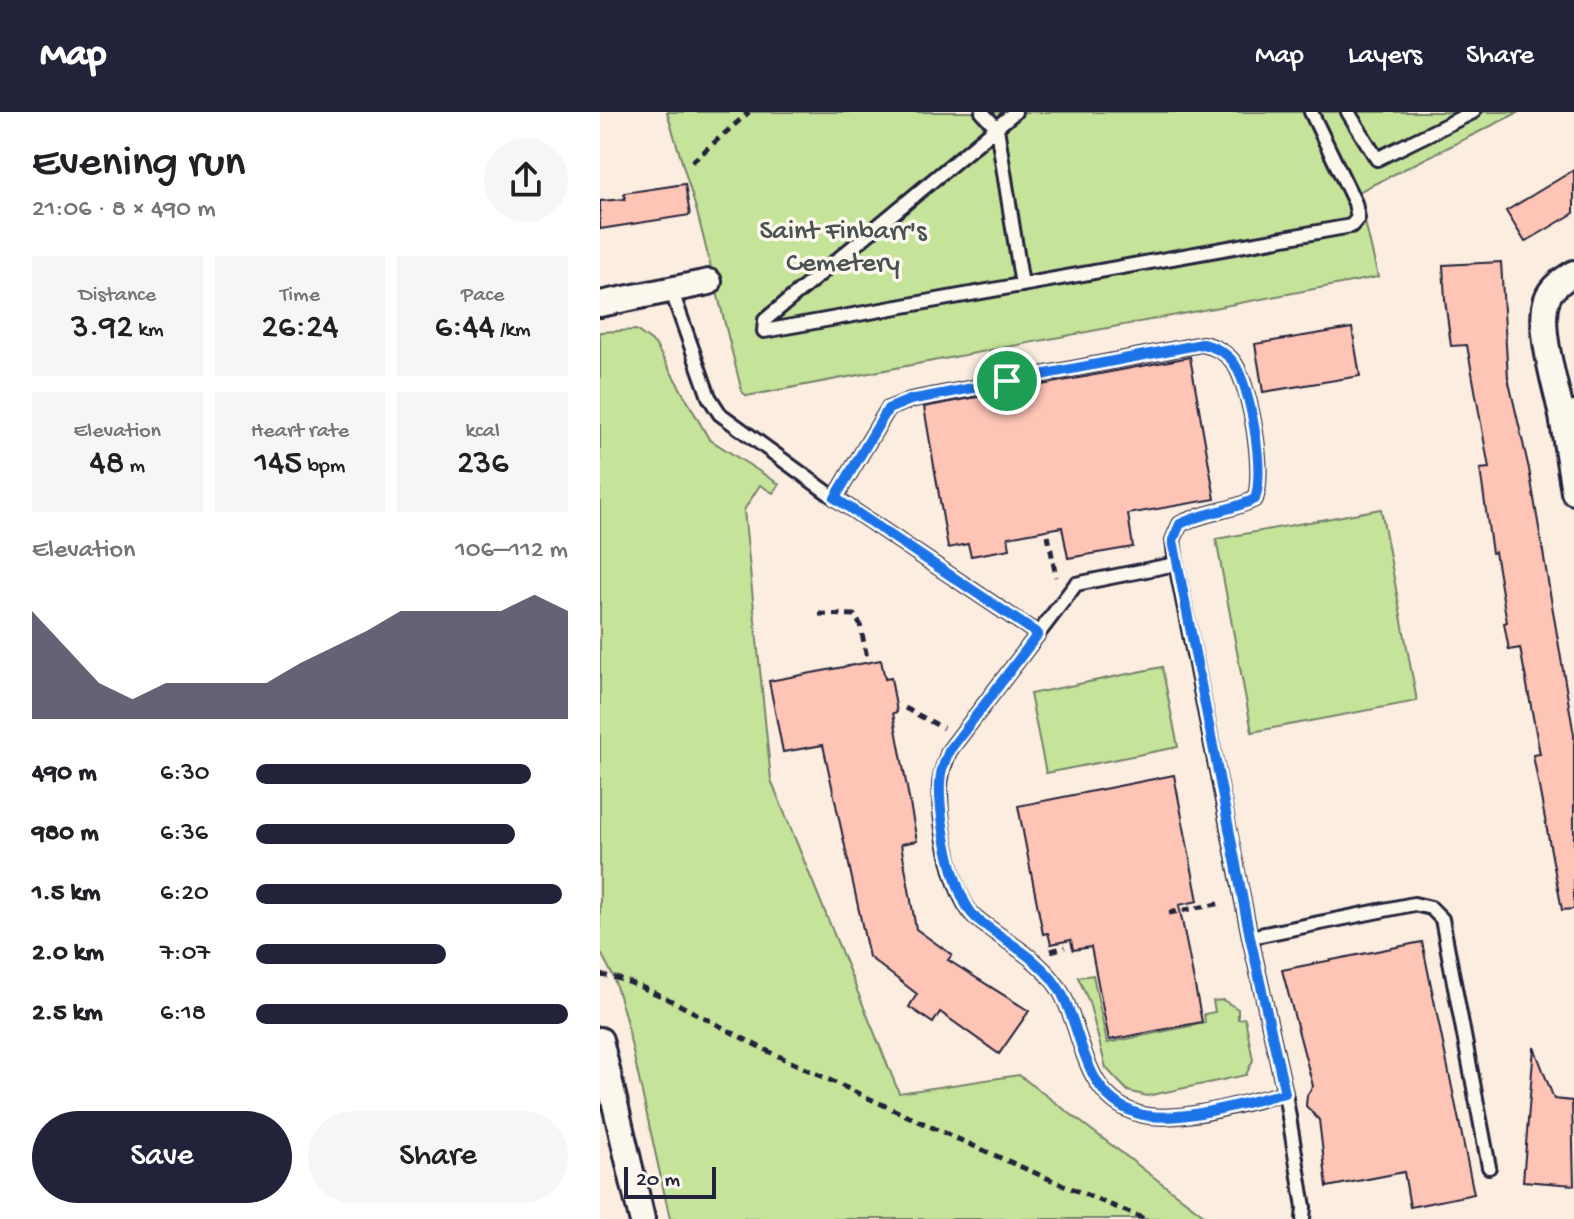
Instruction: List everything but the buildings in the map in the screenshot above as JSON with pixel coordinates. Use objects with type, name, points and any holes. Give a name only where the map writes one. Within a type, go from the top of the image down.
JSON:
[{"type":"street","points":[[1574,273],[1555,286],[1547,299],[1545,331],[1568,415],[1574,492]]},
{"type":"street","points":[[600,304],[709,282]]},
{"type":"street","points":[[600,1040],[642,1219]]},
{"type":"lane","points":[[982,112],[997,128],[1022,285]]},
{"type":"lane","points":[[1015,112],[765,320],[763,326],[769,332],[1351,226],[1358,218],[1355,203],[1311,112]]},
{"type":"lane","points":[[1348,112],[1377,159],[1473,112]]},
{"type":"lane","points":[[671,289],[709,397],[720,414],[835,498],[1038,634]]},
{"type":"lane","points":[[835,498],[888,409],[910,400],[1202,344],[1212,346],[1234,363],[1250,410],[1260,486],[1255,499],[1196,516],[1180,524],[1173,540],[1250,937],[1285,1093],[1304,1207],[1303,1219]]},
{"type":"lane","points":[[1176,564],[1076,584],[960,737],[945,763],[940,794],[956,884],[973,916],[1046,972],[1061,993],[1090,1071],[1110,1098],[1137,1113],[1159,1117],[1285,1093]]},
{"type":"lane","points":[[1250,937],[1414,904],[1431,908],[1442,919],[1489,1167]]},
{"type":"path","points":[[692,162],[749,112]]},
{"type":"path","points":[[1048,535],[1061,604]]},
{"type":"path","points":[[819,614],[854,615],[860,624],[867,658]]},
{"type":"path","points":[[905,708],[960,737]]},
{"type":"path","points":[[1169,913],[1243,899]]},
{"type":"path","points":[[600,975],[650,992],[770,1053],[1052,1181],[1145,1219]]},
{"type":"green space","name":"Saint Finbarr's Cemetery","points":[[667,112],[1519,112],[1358,192],[1378,277],[747,396],[742,392],[697,212]]},
{"type":"green space","points":[[636,330],[655,344],[709,439],[779,484],[773,493],[760,485],[744,510],[771,780],[899,1093],[1019,1075],[1209,1219],[670,1219],[625,1016],[613,976],[600,951],[600,332]]},
{"type":"green space","points":[[1381,509],[1417,701],[1252,732],[1216,539]]},
{"type":"green space","points":[[1162,667],[1178,747],[1046,773],[1030,694]]},
{"type":"green space","points":[[1093,975],[1107,1043],[1205,1023],[1204,1014],[1215,1012],[1213,1001],[1223,1000],[1238,1009],[1238,1019],[1245,1018],[1253,1060],[1246,1075],[1147,1096],[1128,1091],[1106,1068],[1089,1002],[1078,977]]},
{"type":"route","points":[[1202,344],[1221,351],[1234,363],[1239,375],[1250,410],[1259,467],[1260,486],[1255,499],[1196,516],[1180,524],[1173,540],[1250,937],[1285,1093],[1159,1117],[1137,1113],[1122,1106],[1110,1098],[1090,1071],[1061,993],[1046,972],[973,916],[962,900],[956,884],[940,794],[941,774],[949,751],[1038,634],[835,498],[888,409],[910,400],[1007,381],[1202,344]]}]
